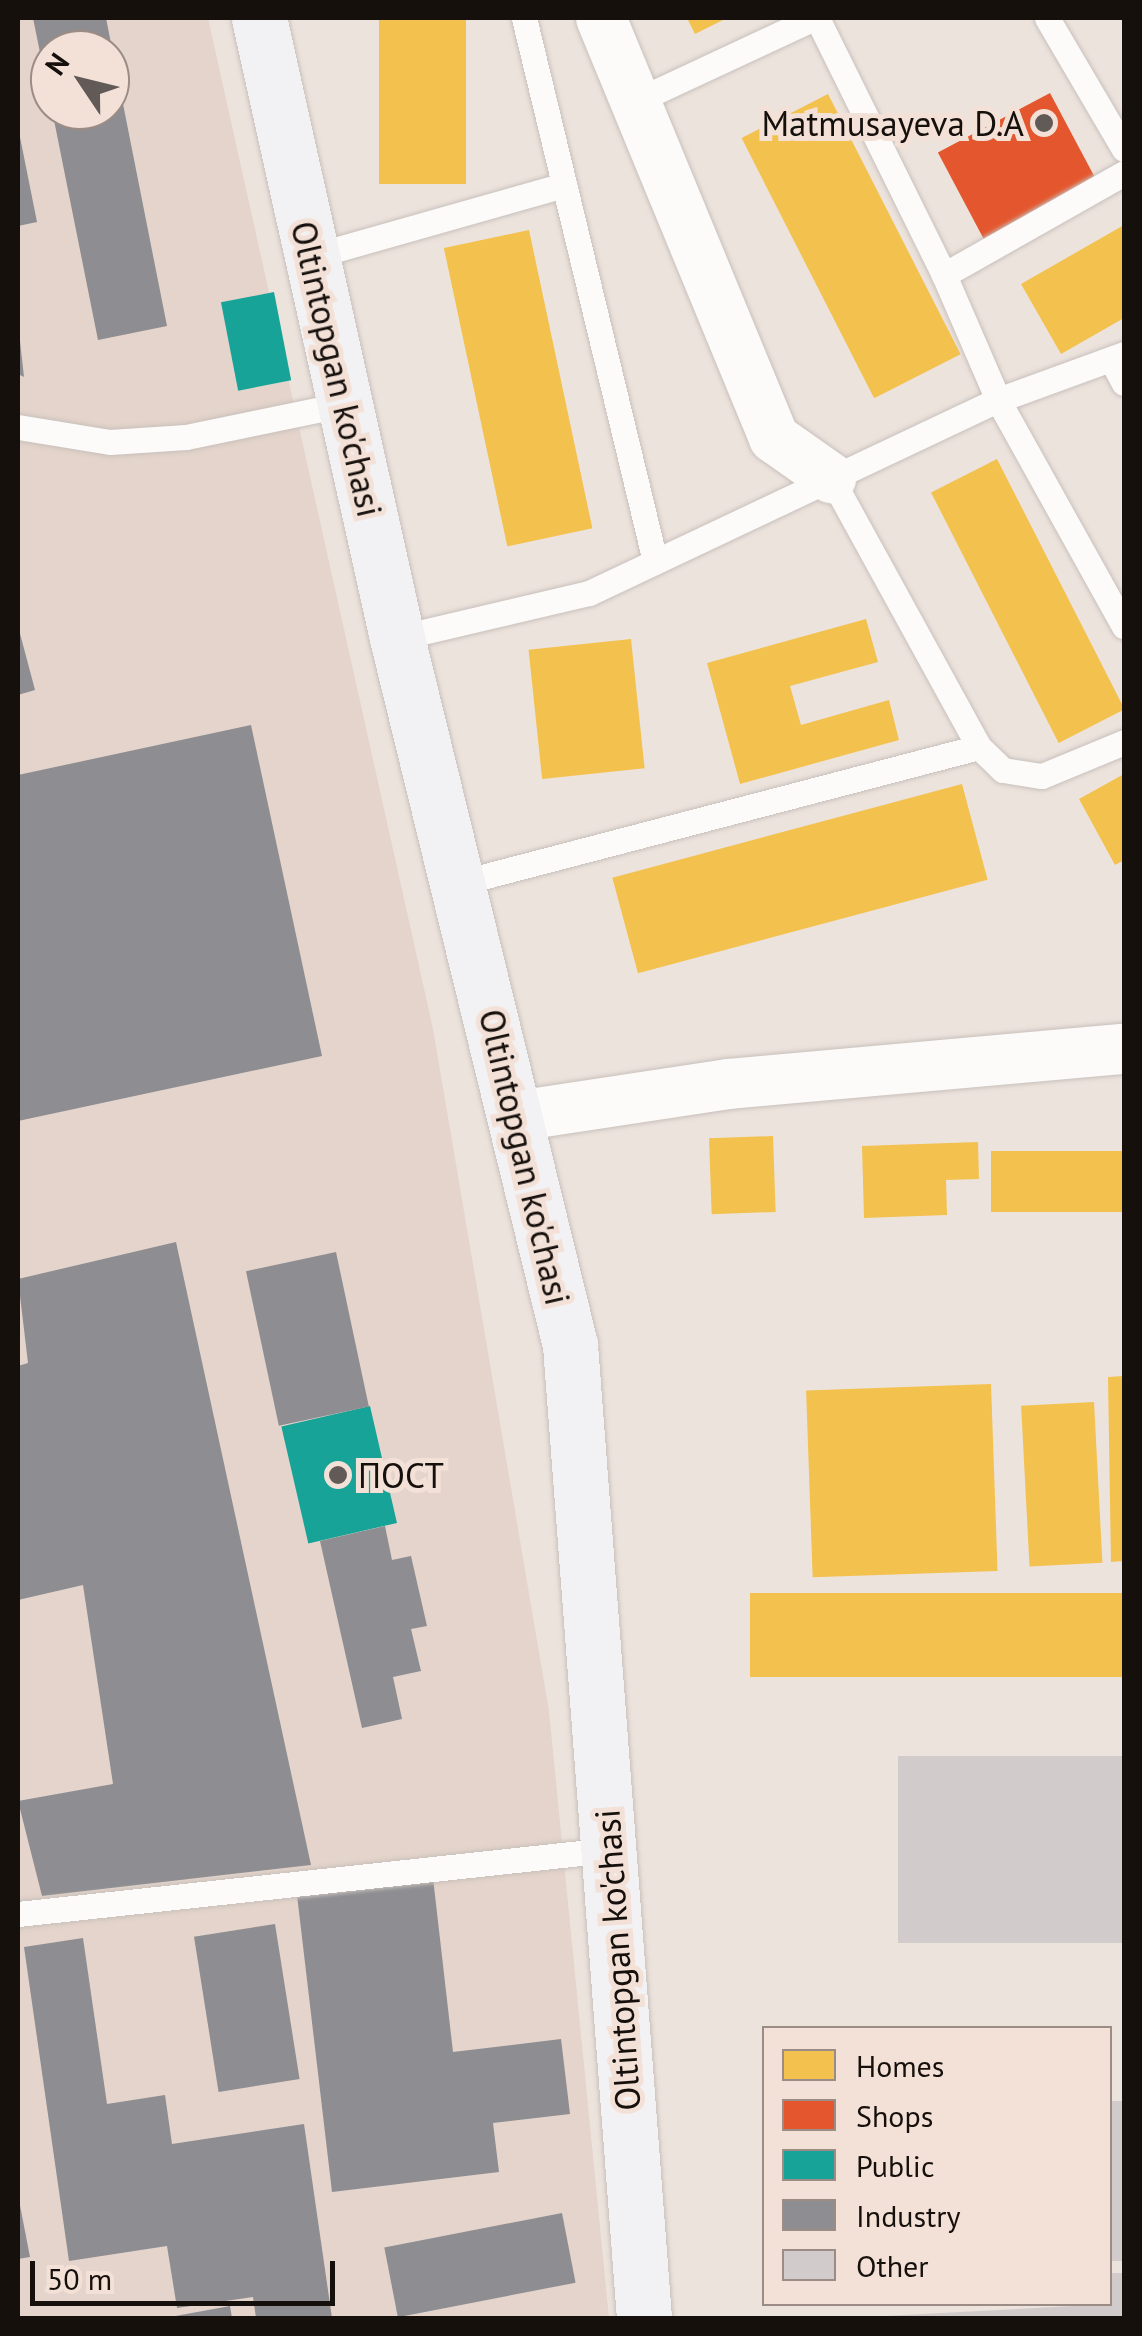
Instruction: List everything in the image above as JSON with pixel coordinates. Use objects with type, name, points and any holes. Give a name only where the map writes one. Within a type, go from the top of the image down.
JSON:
[{"type":"street","name":"Oltintopgan ko'chasi","points":[[259,18],[397,638],[570,1345],[644,2318]]},
{"type":"street","points":[[601,18],[774,438],[832,478]]},
{"type":"street","points":[[517,1116],[729,1084],[1124,1049]]},
{"type":"lane","points":[[524,18],[656,561]]},
{"type":"lane","points":[[636,101],[815,18],[944,276],[998,400],[1124,626]]},
{"type":"lane","points":[[1046,18],[1124,149]]},
{"type":"lane","points":[[944,276],[1124,173]]},
{"type":"lane","points":[[312,256],[564,185]]},
{"type":"lane","points":[[397,638],[589,594],[998,400],[1118,357],[1124,383]]},
{"type":"lane","points":[[18,427],[110,442],[186,438],[346,404]]},
{"type":"lane","points":[[832,478],[979,747],[1003,770],[1042,776],[1124,742]]},
{"type":"lane","points":[[459,882],[979,747]]},
{"type":"lane","points":[[18,1914],[608,1850]]},
{"type":"shaded area","points":[[18,18],[208,18],[433,1029],[549,1711],[609,2318],[18,2318]]},
{"type":"building: Homes","points":[[379,18],[466,18],[466,184],[379,184]]},
{"type":"building: Homes","points":[[687,18],[727,18],[695,34]]},
{"type":"building: Homes","points":[[828,94],[961,354],[874,398],[742,138]]},
{"type":"building: Homes","points":[[1124,225],[1124,318],[1061,354],[1021,284]]},
{"type":"building: Homes","points":[[529,230],[592,528],[507,546],[444,248]]},
{"type":"building: Homes","points":[[997,459],[1124,708],[1059,743],[931,493]]},
{"type":"building: Homes","points":[[866,619],[878,662],[790,686],[801,725],[889,700],[899,740],[740,784],[707,663]]},
{"type":"building: Homes","points":[[631,639],[645,768],[542,779],[529,650]]},
{"type":"building: Homes","points":[[1124,774],[1124,860],[1115,865],[1079,799]]},
{"type":"building: Homes","points":[[962,784],[988,880],[638,973],[612,878]]},
{"type":"building: Homes","points":[[773,1136],[776,1212],[712,1214],[709,1138]]},
{"type":"building: Homes","points":[[978,1142],[979,1179],[946,1180],[947,1215],[864,1218],[862,1146]]},
{"type":"building: Homes","points":[[991,1151],[1124,1151],[1124,1212],[991,1212]]},
{"type":"building: Homes","points":[[1124,1376],[1124,1561],[1111,1562],[1108,1377]]},
{"type":"building: Homes","points":[[991,1384],[998,1571],[813,1577],[806,1390]]},
{"type":"building: Homes","points":[[1094,1402],[1102,1563],[1030,1567],[1021,1406]]},
{"type":"building: Homes","points":[[750,1593],[1124,1593],[1124,1677],[750,1677]]},
{"type":"building: Shops","points":[[1050,93],[1096,180],[984,239],[938,153]]},
{"type":"building: Public","points":[[274,292],[291,380],[238,391],[221,302]]},
{"type":"building: Public","name":"ПОСТ","points":[[370,1406],[397,1523],[308,1543],[281,1426]]},
{"type":"building: Industry","points":[[33,18],[106,18],[108,30],[35,30]]},
{"type":"building: Industry","points":[[18,127],[37,222],[18,226]]},
{"type":"building: Industry","points":[[56,130],[128,130],[167,326],[98,340]]},
{"type":"building: Industry","points":[[20,341],[24,377],[18,374]]},
{"type":"building: Industry","points":[[18,626],[35,690],[18,695]]},
{"type":"building: Industry","points":[[251,725],[322,1056],[18,1121],[18,775]]},
{"type":"building: Industry","points":[[176,1242],[311,1865],[42,1896],[18,1801],[113,1784],[83,1585],[18,1600],[18,1366],[28,1363],[18,1279]]},
{"type":"building: Industry","points":[[336,1252],[369,1407],[279,1426],[246,1271]]},
{"type":"building: Industry","points":[[385,1526],[392,1560],[411,1556],[427,1626],[411,1629],[421,1671],[393,1677],[402,1719],[362,1728],[320,1541]]},
{"type":"building: Industry","points":[[433,1878],[453,2052],[561,2039],[570,2114],[493,2123],[499,2172],[332,2192],[297,1895]]},
{"type":"building: Industry","points":[[275,1924],[300,2079],[219,2092],[194,1937]]},
{"type":"building: Industry","points":[[83,1938],[107,2104],[165,2095],[172,2144],[304,2124],[332,2318],[256,2318],[253,2297],[177,2308],[167,2246],[69,2261],[24,1947]]},
{"type":"building: Industry","points":[[18,2195],[30,2257],[18,2259]]},
{"type":"building: Industry","points":[[562,2213],[576,2283],[398,2317],[384,2248]]},
{"type":"building: Industry","points":[[230,2306],[232,2318],[170,2318],[170,2317]]},
{"type":"building: Other","points":[[898,1756],[1124,1756],[1124,1943],[898,1943]]},
{"type":"building: Other","points":[[1112,2101],[1124,2101],[1124,2261],[1112,2261]]},
{"type":"building: Other","points":[[1112,2273],[1124,2273],[1124,2318],[846,2318],[1112,2306]]},
{"type":"place","name":"Matmusayeva D.A","points":[[1044,123]]},
{"type":"place","name":"ПОСТ","points":[[338,1475]]}]
